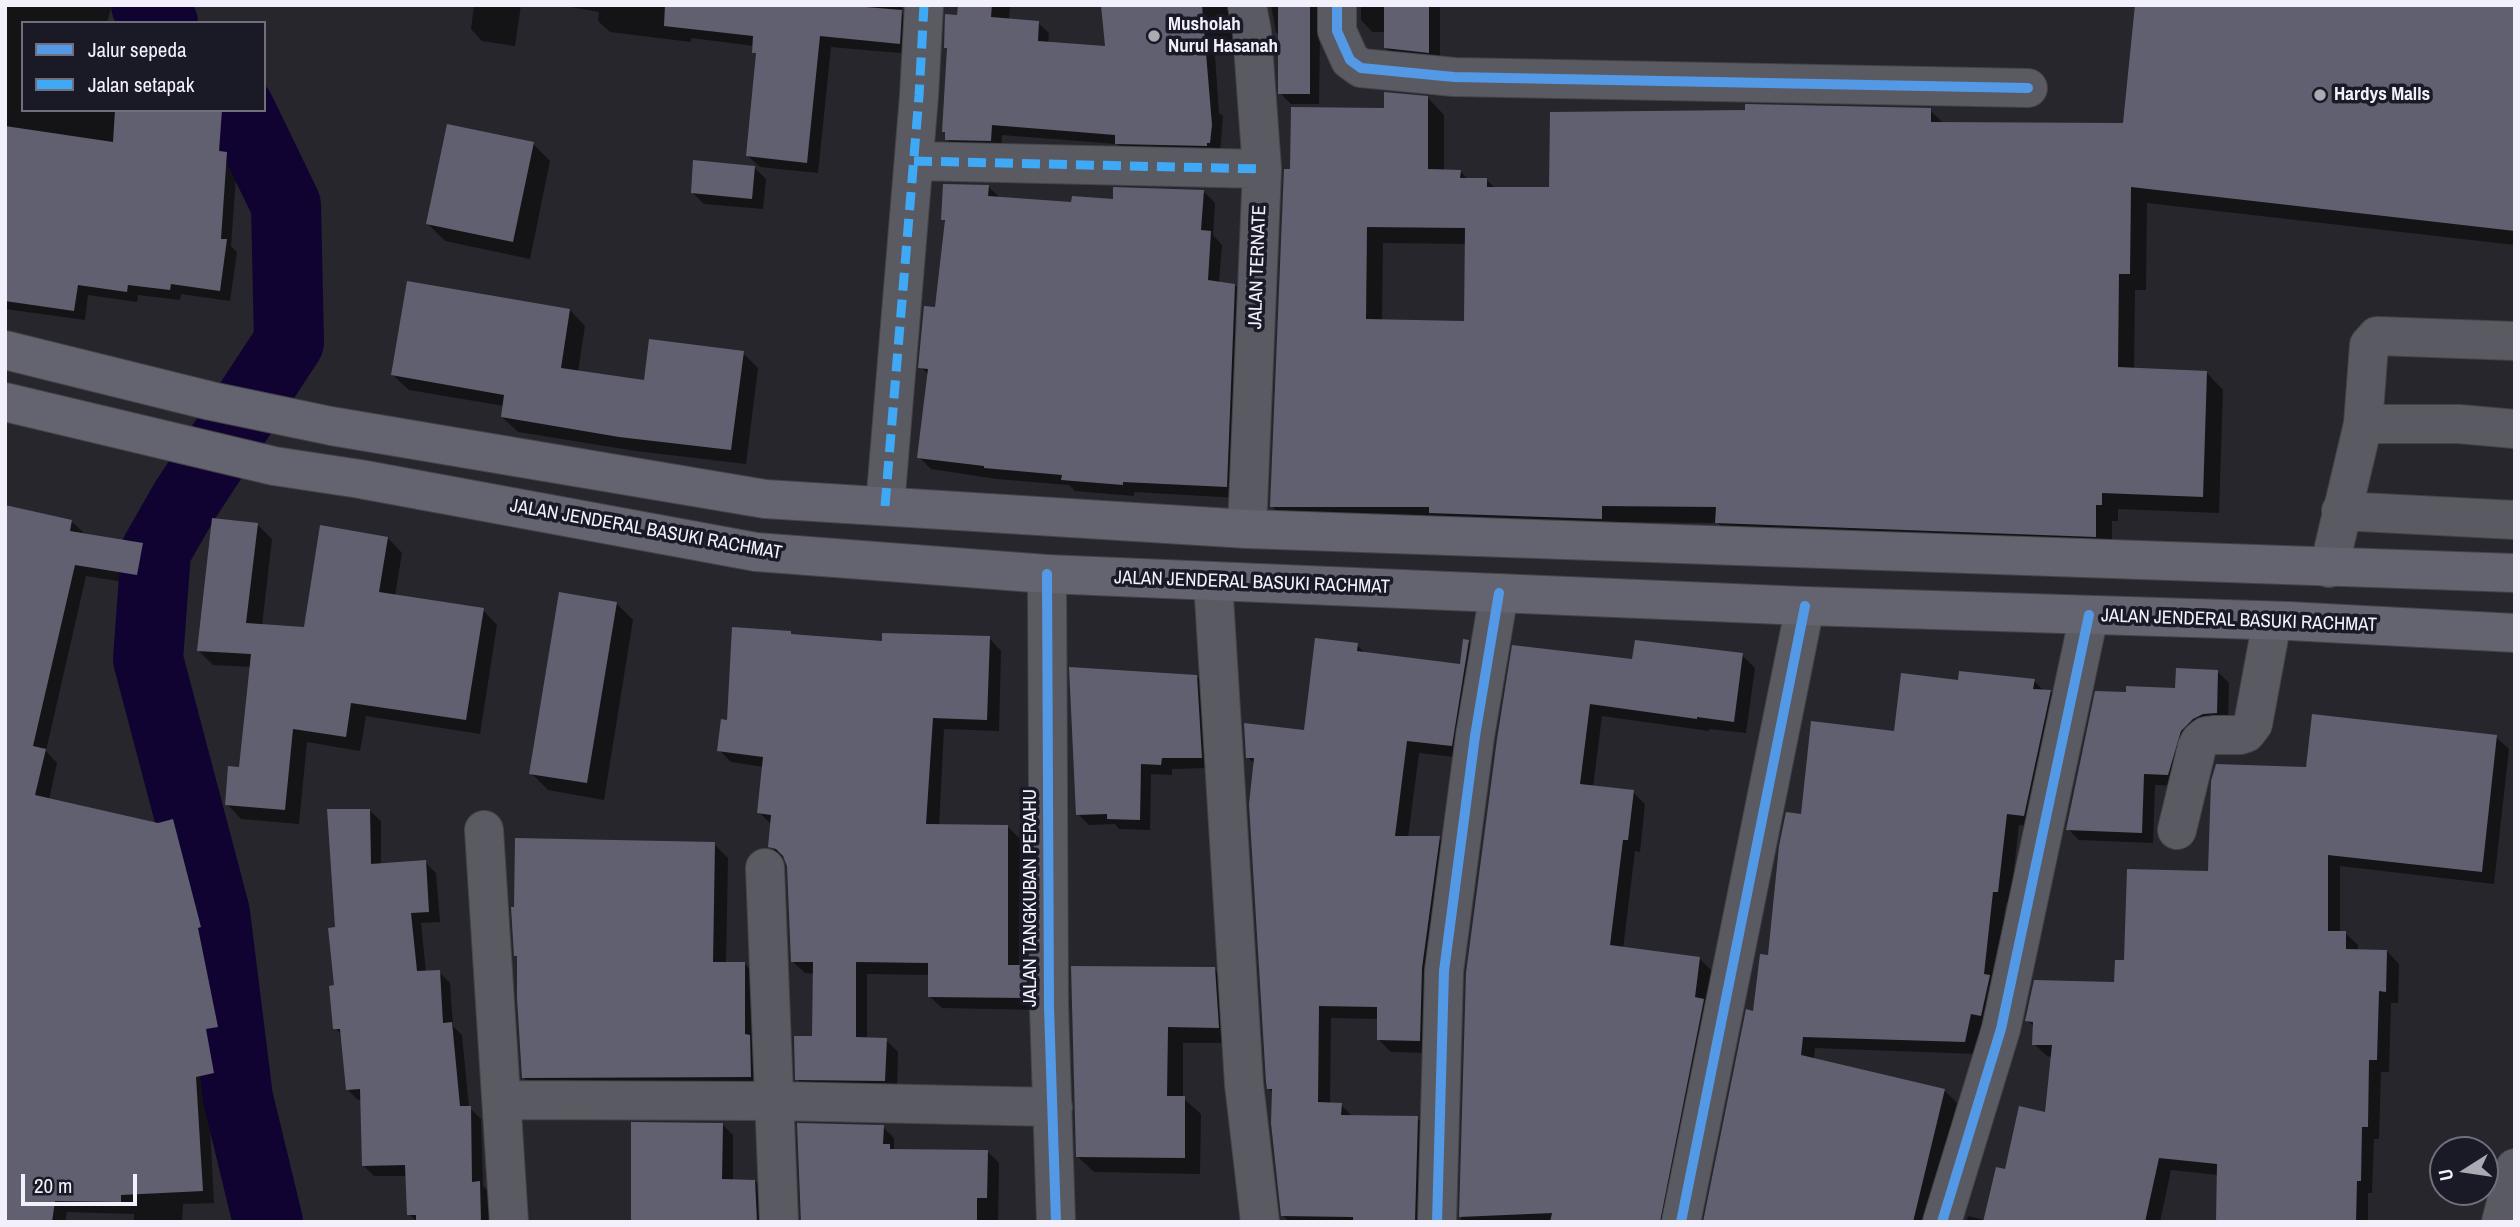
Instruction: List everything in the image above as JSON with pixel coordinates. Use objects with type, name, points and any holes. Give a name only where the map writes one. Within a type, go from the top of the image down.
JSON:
[{"type":"main road","points":[[5,350],[211,401],[349,429],[765,499],[1247,529],[2515,573]]},
{"type":"main road","name":"JALAN JENDERAL BASUKI RACHMAT","points":[[5,402],[275,466],[360,479],[756,552],[1047,574],[1805,606],[2272,621],[2515,633]]},
{"type":"main road","points":[[349,429],[360,479]]},
{"type":"street","points":[[885,506],[914,161],[924,5]]},
{"type":"street","name":"JALAN TERNATE","points":[[1247,5],[1252,32],[1262,169],[1247,529]]},
{"type":"street","points":[[1337,5],[1337,31],[1350,60],[1361,68],[1454,77],[2028,88]]},
{"type":"street","points":[[914,161],[1262,169]]},
{"type":"street","points":[[2329,568],[2363,424],[2369,345],[2377,336],[2515,341]]},
{"type":"street","points":[[2363,424],[2459,424],[2515,429]]},
{"type":"street","points":[[2341,511],[2515,520]]},
{"type":"street","name":"JALAN TANGKUBAN PERAHU","points":[[1047,574],[1049,1007],[1056,1222]]},
{"type":"street","points":[[1213,581],[1244,1084],[1260,1222]]},
{"type":"street","points":[[1437,1222],[1444,971],[1475,736],[1499,593]]},
{"type":"street","points":[[1681,1222],[1805,606]]},
{"type":"street","points":[[1942,1222],[2001,1029],[2089,615]]},
{"type":"street","points":[[2177,830],[2200,741],[2214,734],[2240,736],[2253,724],[2272,621]]},
{"type":"street","points":[[484,830],[509,1222]]},
{"type":"street","points":[[765,868],[779,1222]]},
{"type":"street","points":[[502,1100],[776,1101],[1052,1107]]},
{"type":"street","points":[[2501,1222],[2515,1168]]},
{"type":"building","points":[[665,5],[841,5],[902,10],[900,44],[820,36],[807,163],[746,156],[756,53],[752,53],[753,36],[664,26]]},
{"type":"building","points":[[958,5],[992,5],[991,17],[1039,21],[1038,41],[1105,46],[1101,5],[1202,5],[1212,125],[1210,143],[1207,143],[1207,146],[1115,144],[1115,135],[992,125],[991,141],[945,140],[945,132],[942,132],[947,48],[944,48],[945,14],[957,15]]},
{"type":"building","points":[[1384,5],[1429,5],[1429,53],[1384,48]]},
{"type":"building","points":[[2135,5],[2515,5],[2515,231],[2131,187],[2130,274],[2119,274],[2118,367],[2207,371],[2203,497],[2102,493],[2102,505],[2096,505],[2096,537],[1715,523],[1716,507],[1602,506],[1602,519],[1429,513],[1429,507],[1270,507],[1284,169],[1290,169],[1291,107],[1384,108],[1384,92],[1428,96],[1428,169],[1461,170],[1460,178],[1487,178],[1487,187],[1549,187],[1550,112],[1745,110],[1745,104],[1931,108],[1931,122],[2123,123]],"holes":[[[1367,227],[1465,228],[1464,321],[1366,319]]]},
{"type":"building","points":[[1278,7],[1310,7],[1310,94],[1278,94]]},
{"type":"building","points":[[115,112],[222,112],[219,151],[227,152],[221,239],[227,239],[220,291],[171,284],[170,290],[128,285],[127,292],[78,285],[74,311],[5,301],[5,126],[113,142]]},
{"type":"building","points":[[447,124],[534,142],[513,242],[426,224]]},
{"type":"building","points":[[693,160],[755,166],[752,199],[691,193]]},
{"type":"building","points":[[943,184],[989,185],[988,196],[1071,202],[1072,196],[1113,199],[1113,187],[1204,190],[1201,230],[1211,231],[1208,280],[1235,284],[1227,487],[1123,482],[1123,485],[1061,480],[1062,475],[984,468],[917,458],[928,369],[918,368],[924,306],[935,307],[945,220],[941,220]]},
{"type":"building","points":[[407,281],[570,309],[561,368],[644,380],[649,339],[744,351],[731,450],[619,437],[501,417],[504,395],[391,375]]},
{"type":"building","points":[[5,505],[72,520],[70,531],[143,543],[137,575],[75,565],[33,746],[46,749],[35,795],[158,823],[173,819],[201,927],[198,928],[218,1027],[206,1029],[214,1073],[196,1077],[203,1191],[121,1195],[121,1202],[55,1201],[52,1222],[5,1222]]},
{"type":"building","points":[[212,518],[258,523],[246,623],[304,627],[320,525],[388,537],[379,592],[484,608],[466,720],[351,703],[346,737],[293,729],[285,810],[225,805],[228,766],[239,767],[251,654],[197,651]]},
{"type":"building","points":[[559,592],[617,602],[587,783],[529,774]]},
{"type":"building","points":[[732,627],[882,641],[882,633],[990,636],[987,720],[933,718],[926,824],[1008,825],[1008,965],[1027,965],[1027,998],[928,997],[928,963],[856,962],[856,1037],[887,1038],[885,1081],[795,1080],[794,1036],[812,1036],[813,962],[791,962],[787,866],[776,849],[768,847],[771,815],[757,813],[763,757],[717,751],[721,719],[727,720]]},
{"type":"building","points":[[1315,638],[1358,643],[1357,651],[1460,664],[1463,639],[1469,640],[1452,746],[1407,741],[1395,836],[1440,836],[1422,968],[1420,1041],[1377,1040],[1377,1007],[1319,1006],[1318,1102],[1342,1103],[1341,1115],[1418,1116],[1415,1222],[1353,1222],[1353,1217],[1281,1216],[1271,1123],[1272,1089],[1267,1089],[1266,1082],[1249,804],[1254,758],[1246,758],[1244,723],[1304,730]]},
{"type":"building","points":[[1635,640],[1743,653],[1734,722],[1590,704],[1580,784],[1634,790],[1628,840],[1623,840],[1610,945],[1700,957],[1695,997],[1704,999],[1660,1222],[1550,1222],[1552,1213],[1459,1217],[1466,973],[1512,645],[1632,659]]},
{"type":"building","points":[[1069,667],[1197,675],[1202,758],[1162,758],[1161,765],[1141,764],[1140,820],[1107,819],[1107,814],[1076,815]]},
{"type":"building","points":[[2176,668],[2218,670],[2217,713],[2203,714],[2193,719],[2181,731],[2168,775],[2144,774],[2142,833],[2066,830],[2095,691],[2126,692],[2126,686],[2175,688]]},
{"type":"building","points":[[1959,671],[2035,679],[2033,689],[2051,690],[2024,816],[2007,814],[1998,892],[1993,892],[1984,974],[1990,975],[1981,1016],[1971,1014],[1965,1042],[1803,1037],[1801,1055],[1945,1089],[1913,1222],[1703,1222],[1746,1009],[1753,1011],[1760,954],[1768,955],[1779,846],[1786,812],[1801,814],[1811,721],[1894,731],[1901,673],[1958,680]]},
{"type":"building","points":[[2312,714],[2497,735],[2482,872],[2328,855],[2328,931],[2346,931],[2346,949],[2387,950],[2386,992],[2379,991],[2377,1060],[2369,1060],[2368,1127],[2362,1127],[2361,1181],[2357,1181],[2356,1222],[2216,1222],[2217,1164],[2159,1158],[2145,1222],[1983,1222],[1996,1167],[2005,1169],[2019,1106],[2045,1112],[2052,1045],[2032,1045],[2033,1022],[2025,1021],[2034,980],[2114,982],[2115,960],[2124,960],[2127,869],[2208,871],[2211,781],[2216,764],[2306,767]]},
{"type":"building","points":[[327,809],[370,809],[371,864],[426,860],[429,912],[411,913],[417,971],[440,970],[443,1023],[452,1022],[460,1106],[471,1106],[472,1182],[480,1181],[481,1222],[416,1222],[416,1215],[407,1215],[405,1165],[362,1166],[360,1089],[346,1090],[340,1029],[333,1029],[329,986],[334,985],[328,928],[335,927]]},
{"type":"building","points":[[515,838],[715,842],[713,962],[745,962],[745,1034],[750,1035],[751,1077],[522,1078],[517,956],[514,956],[511,907],[514,907]]},
{"type":"building","points":[[1071,966],[1215,967],[1219,1028],[1168,1027],[1167,1096],[1185,1096],[1185,1158],[1076,1157]]},
{"type":"building","points":[[631,1122],[723,1123],[722,1179],[755,1180],[757,1222],[631,1222]]},
{"type":"building","points":[[797,1123],[884,1125],[883,1144],[890,1144],[890,1149],[988,1150],[987,1198],[977,1198],[977,1222],[801,1222]]},
{"type":"waterway","points":[[146,5],[161,21]]},
{"type":"waterway","points":[[241,112],[286,205],[289,342],[184,502],[156,551],[148,659],[215,913],[238,1098],[268,1222]]},
{"type":"marked path","points":[[885,506],[924,5]]},
{"type":"marked path","points":[[914,161],[1262,169]]},
{"type":"cycle path","points":[[1337,5],[1337,31],[1350,60],[1361,68],[1454,77],[2028,88]]},
{"type":"cycle path","points":[[1047,574],[1049,1007],[1056,1222]]},
{"type":"cycle path","points":[[1437,1222],[1444,971],[1475,736],[1499,593]]},
{"type":"cycle path","points":[[1681,1222],[1805,606]]},
{"type":"cycle path","points":[[1942,1222],[2001,1029],[2089,615]]},
{"type":"place","name":"Musholah Nurul Hasanah","points":[[1154,36]]},
{"type":"place","name":"Hardys Malls","points":[[2320,95]]}]
